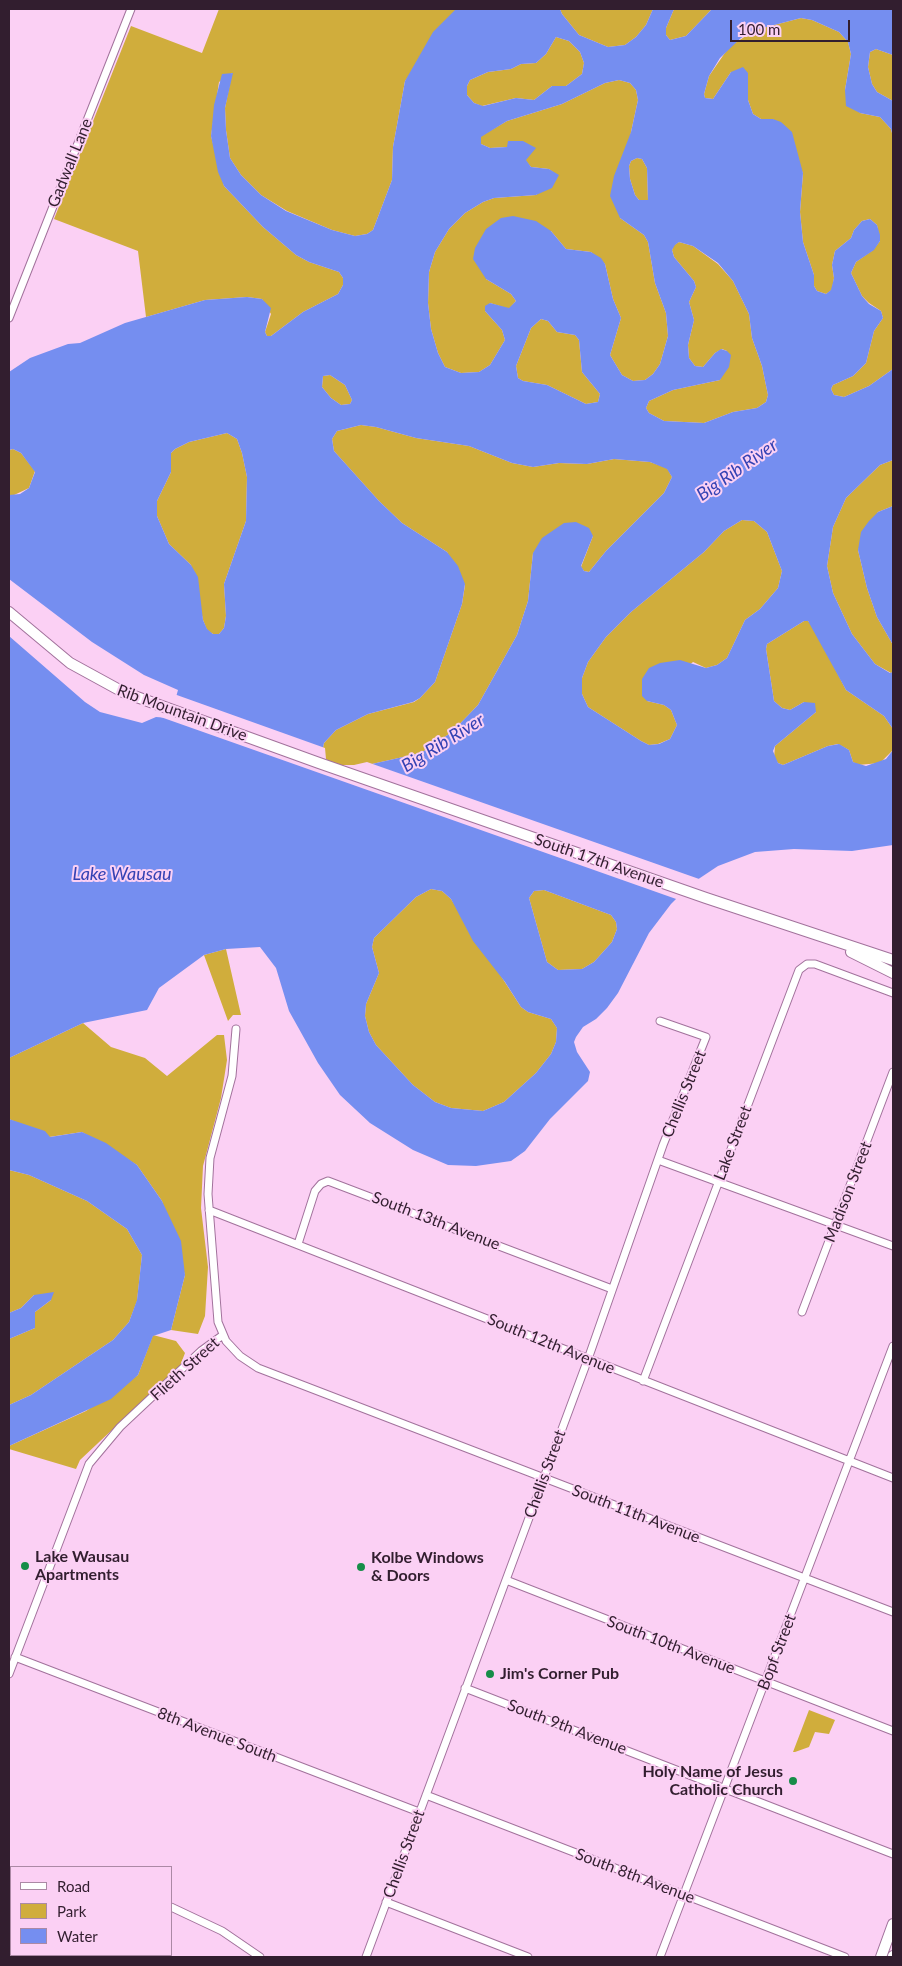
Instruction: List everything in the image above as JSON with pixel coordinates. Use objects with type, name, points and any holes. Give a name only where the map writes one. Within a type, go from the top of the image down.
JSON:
[{"type":"main road","name":"Rib Mountain Drive","points":[[9,612],[56,653],[82,671],[112,687],[373,782]]},
{"type":"main road","name":"South 17th Avenue","points":[[373,782],[825,939],[893,960]]},
{"type":"main road","name":"South 17th Avenue","points":[[825,939],[893,973]]},
{"type":"main road","points":[[881,1957],[893,1924]]},
{"type":"street","name":"Gadwall Lane","points":[[9,318],[131,9]]},
{"type":"street","name":"Lake Street","points":[[642,1381],[799,970],[807,964],[815,964],[893,993]]},
{"type":"street","name":"Chellis Street","points":[[366,1957],[588,1359],[658,1160],[706,1038],[660,1021]]},
{"type":"street","name":"Flieth Street","points":[[9,1674],[88,1464],[120,1427],[201,1351],[223,1334],[216,1310],[209,1210],[210,1158],[232,1076],[236,1029]]},
{"type":"street","name":"Madison Street","points":[[802,1312],[893,1072]]},
{"type":"street","points":[[658,1160],[893,1246]]},
{"type":"street","name":"South 13th Avenue","points":[[298,1244],[315,1192],[321,1184],[328,1181],[612,1289]]},
{"type":"street","name":"South 12th Avenue","points":[[209,1210],[893,1478]]},
{"type":"street","name":"South 11th Avenue","points":[[223,1334],[233,1350],[258,1368],[893,1612]]},
{"type":"street","name":"Bopf Street","points":[[660,1957],[849,1461],[891,1361],[893,1346]]},
{"type":"street","name":"South 10th Avenue","points":[[506,1580],[893,1731]]},
{"type":"street","name":"8th Avenue South","points":[[15,1657],[419,1812]]},
{"type":"street","name":"South 9th Avenue","points":[[465,1688],[893,1854]]},
{"type":"street","name":"South 8th Avenue","points":[[426,1795],[844,1957]]},
{"type":"street","points":[[386,1902],[528,1957]]},
{"type":"street","points":[[172,1907],[222,1931],[260,1957]]},
{"type":"green space","points":[[219,9],[464,9],[405,81],[393,147],[392,180],[373,230],[367,234],[355,236],[332,230],[287,211],[261,195],[241,175],[230,158],[226,130],[225,108],[232,73],[219,82],[211,136],[224,186],[263,227],[296,255],[309,262],[339,272],[343,278],[343,285],[338,294],[303,312],[271,336],[267,336],[265,332],[271,314],[262,299],[247,297],[205,300],[146,317],[138,251],[54,219],[131,26],[202,53]]},
{"type":"green space","points":[[560,9],[653,9],[646,25],[636,37],[625,45],[608,47],[579,35]]},
{"type":"green space","points":[[674,9],[712,9],[686,36],[670,40],[666,35],[666,28]]},
{"type":"green space","points":[[801,18],[812,20],[839,32],[848,42],[851,54],[845,90],[860,113],[880,117],[891,129],[893,137],[893,369],[869,386],[844,397],[834,395],[831,389],[833,385],[853,376],[866,363],[874,331],[883,318],[881,311],[862,296],[851,273],[856,262],[873,250],[880,241],[877,225],[870,219],[862,221],[854,230],[851,238],[835,251],[832,265],[834,278],[832,290],[826,294],[817,291],[814,286],[814,275],[803,242],[800,212],[803,173],[773,119],[761,119],[753,114],[748,100],[748,73],[731,72],[713,99],[705,98],[704,94],[709,76],[729,47],[755,30]]},
{"type":"green space","points":[[556,37],[569,41],[580,52],[584,63],[582,74],[566,86],[552,86],[534,100],[516,98],[482,106],[474,103],[467,95],[467,86],[470,80],[488,72],[511,69],[521,64],[536,63],[546,54]]},
{"type":"green space","points":[[876,49],[893,55],[893,101],[877,92],[872,84],[868,67],[870,52]]},
{"type":"green space","points":[[619,80],[630,83],[636,90],[638,100],[631,132],[620,218],[644,235],[648,242],[655,283],[666,313],[668,336],[660,364],[653,374],[645,380],[633,381],[622,375],[610,355],[621,318],[613,299],[605,264],[591,252],[566,249],[551,231],[486,279],[511,294],[516,301],[509,309],[490,303],[485,311],[502,330],[505,340],[490,365],[479,372],[461,373],[445,367],[438,353],[431,329],[428,303],[429,272],[435,252],[449,229],[465,213],[483,202],[494,198],[536,195],[558,176],[549,169],[531,167],[508,141],[508,147],[490,148],[481,144],[481,136],[507,121],[562,104],[605,83]]},
{"type":"green space","points":[[637,158],[642,159],[647,168],[648,200],[639,200],[635,195],[630,179],[629,166],[631,161]]},
{"type":"green space","points":[[679,242],[693,246],[718,264],[733,281],[749,314],[752,338],[762,366],[768,395],[766,402],[757,408],[733,412],[704,423],[664,421],[649,413],[646,408],[649,401],[673,390],[720,380],[727,351],[722,349],[715,353],[703,367],[695,366],[689,358],[688,345],[694,320],[689,302],[696,287],[694,281],[674,257],[672,250],[674,245]]},
{"type":"green space","points":[[541,319],[548,321],[557,332],[575,335],[579,340],[582,372],[600,394],[598,402],[586,404],[547,385],[523,381],[518,378],[516,366],[531,328]]},
{"type":"green space","points":[[330,375],[345,385],[352,400],[350,404],[341,405],[331,398],[322,387],[323,376]]},
{"type":"green space","points":[[361,425],[376,427],[416,438],[469,446],[512,463],[533,467],[559,463],[587,464],[614,459],[650,462],[667,468],[672,477],[664,493],[606,551],[589,572],[584,571],[581,567],[593,536],[533,553],[528,601],[517,635],[478,705],[452,732],[421,753],[354,768],[334,767],[324,760],[322,752],[324,743],[336,730],[368,714],[414,702],[435,682],[462,604],[465,585],[447,552],[402,523],[379,501],[334,451],[332,439],[337,431]]},
{"type":"green space","points":[[227,433],[237,439],[242,453],[247,477],[246,521],[224,584],[226,616],[224,628],[219,634],[213,634],[207,630],[203,620],[191,565],[169,544],[157,516],[157,501],[171,472],[171,453],[175,449],[189,442]]},
{"type":"green space","points":[[13,449],[21,453],[35,471],[29,488],[12,496],[9,495],[9,450]]},
{"type":"green space","points":[[893,460],[893,506],[878,512],[858,550],[867,588],[877,617],[893,645],[893,672],[891,673],[875,664],[852,634],[833,593],[827,566],[833,527],[846,498],[880,465]]},
{"type":"green space","points":[[742,520],[754,521],[767,532],[782,571],[778,588],[760,609],[745,620],[727,658],[717,665],[706,668],[693,662],[647,701],[664,705],[671,710],[677,725],[670,739],[658,744],[649,745],[588,707],[582,694],[582,678],[588,662],[606,637],[631,612],[704,552],[724,531]]},
{"type":"green space","points":[[804,621],[808,621],[813,626],[846,690],[884,716],[893,729],[893,750],[880,763],[858,765],[853,762],[849,750],[838,744],[828,746],[783,765],[774,758],[775,746],[816,712],[804,702],[790,710],[782,708],[774,701],[766,649],[767,644]]},
{"type":"green space","points":[[431,889],[442,891],[451,899],[521,1007],[528,1012],[551,1019],[557,1028],[556,1042],[551,1054],[536,1073],[504,1102],[483,1111],[451,1108],[435,1102],[413,1085],[376,1045],[369,1032],[365,1016],[366,1004],[379,973],[372,947],[374,938],[416,897]]},
{"type":"green space","points":[[544,890],[611,915],[616,922],[617,929],[612,942],[594,962],[582,969],[558,970],[547,962],[529,898],[534,891]]},
{"type":"green space","points":[[226,949],[241,1015],[233,1015],[228,1021],[204,955]]},
{"type":"green space","points":[[83,1023],[111,1047],[145,1058],[167,1076],[217,1035],[224,1035],[227,1060],[221,1098],[203,1166],[201,1208],[208,1267],[205,1316],[198,1334],[171,1330],[185,1275],[162,1201],[137,1165],[82,1132],[49,1137],[9,1119],[9,1058]]},
{"type":"green space","points":[[9,1170],[29,1175],[87,1201],[127,1229],[142,1255],[137,1301],[129,1322],[113,1340],[31,1395],[9,1405],[9,1339],[35,1328],[35,1312],[51,1300],[34,1295],[21,1308],[9,1313]]},
{"type":"green space","points":[[153,1335],[176,1341],[185,1353],[180,1366],[80,1460],[76,1469],[9,1449],[9,1446],[86,1411],[138,1375]]},
{"type":"green space","points":[[809,1710],[835,1720],[829,1734],[815,1732],[809,1747],[793,1752]]},
{"type":"water","points":[[456,9],[560,9],[579,35],[608,47],[625,45],[636,37],[646,25],[653,9],[674,9],[666,28],[666,35],[670,40],[686,36],[712,9],[893,9],[893,55],[876,49],[870,52],[868,67],[872,84],[877,92],[893,101],[893,137],[891,129],[880,117],[860,113],[846,106],[845,90],[851,54],[848,42],[839,32],[812,20],[801,18],[755,30],[741,38],[720,58],[709,76],[704,94],[705,98],[713,99],[731,72],[743,67],[748,73],[748,100],[753,114],[761,119],[773,119],[781,122],[792,132],[803,173],[800,212],[803,242],[814,275],[814,286],[817,291],[826,294],[831,290],[834,278],[832,265],[835,251],[851,238],[854,230],[862,221],[870,219],[877,225],[880,235],[880,241],[874,250],[856,262],[851,273],[862,296],[869,304],[881,311],[883,318],[874,331],[866,363],[853,376],[833,385],[831,389],[834,395],[844,397],[869,386],[893,369],[893,460],[880,465],[846,498],[833,527],[827,566],[833,593],[852,634],[875,664],[890,673],[893,672],[893,729],[884,716],[846,690],[808,621],[804,621],[767,644],[766,649],[774,701],[782,708],[790,710],[804,702],[815,703],[816,712],[775,746],[773,751],[778,763],[783,765],[828,746],[839,744],[849,750],[853,762],[866,766],[886,759],[893,750],[893,845],[852,851],[794,849],[755,852],[718,866],[691,884],[671,904],[649,933],[618,993],[607,1008],[596,1019],[583,1027],[576,1037],[574,1042],[577,1052],[590,1072],[588,1081],[550,1119],[525,1151],[511,1161],[476,1166],[448,1165],[413,1150],[370,1123],[340,1095],[318,1063],[289,1011],[276,968],[260,947],[226,949],[204,955],[159,988],[147,1010],[83,1023],[9,1058],[9,636],[85,702],[100,712],[142,723],[156,717],[170,718],[178,690],[144,675],[92,642],[9,579],[9,495],[20,494],[29,488],[35,472],[21,453],[13,449],[9,450],[9,372],[30,358],[68,344],[80,343],[125,323],[205,300],[247,297],[262,299],[271,308],[265,332],[267,336],[271,336],[303,312],[338,294],[343,285],[343,278],[339,272],[309,262],[296,255],[263,227],[224,186],[218,172],[211,136],[214,105],[222,74],[233,73],[225,108],[226,130],[230,158],[241,175],[261,195],[286,211],[332,230],[355,236],[367,234],[373,230],[392,180],[393,147],[405,81],[433,32]],"holes":[[[556,37],[569,41],[580,52],[584,63],[582,74],[566,86],[552,86],[534,100],[516,98],[483,106],[474,103],[467,95],[467,86],[470,80],[488,72],[511,69],[521,64],[536,63],[546,54]],[[619,80],[630,83],[636,90],[638,100],[631,132],[614,176],[610,196],[620,218],[644,235],[648,242],[655,283],[666,313],[668,336],[660,364],[653,374],[645,380],[633,381],[622,375],[610,355],[621,318],[613,299],[605,264],[601,258],[591,252],[566,249],[551,231],[536,221],[513,216],[501,218],[486,229],[475,248],[473,259],[486,279],[511,294],[516,301],[509,308],[490,303],[485,306],[485,311],[502,330],[505,340],[490,365],[479,372],[461,373],[445,367],[438,353],[431,329],[428,303],[429,272],[435,252],[449,229],[465,213],[483,202],[494,198],[536,195],[552,188],[559,175],[549,169],[531,167],[526,160],[536,148],[523,141],[508,141],[507,147],[490,148],[481,144],[481,137],[507,121],[562,104],[605,83]],[[637,158],[642,159],[647,168],[648,200],[639,200],[635,195],[630,179],[629,166],[631,161]],[[679,242],[693,246],[718,263],[733,281],[749,314],[752,338],[762,366],[768,395],[766,402],[757,408],[733,412],[704,423],[664,421],[649,413],[646,408],[649,401],[673,390],[720,380],[729,367],[731,355],[721,349],[703,367],[695,366],[689,358],[688,345],[694,320],[689,302],[696,287],[694,281],[674,257],[672,250]],[[541,319],[548,321],[557,332],[575,335],[579,340],[582,372],[600,394],[598,402],[586,404],[547,385],[523,381],[518,378],[516,366],[531,328]],[[330,375],[345,385],[352,400],[350,404],[341,405],[331,398],[322,387],[323,376]],[[361,425],[376,427],[416,438],[469,446],[512,463],[533,467],[559,463],[587,464],[614,459],[650,462],[667,469],[672,477],[664,493],[606,551],[589,572],[584,571],[581,566],[593,536],[589,528],[576,522],[564,523],[542,538],[533,553],[528,601],[517,635],[478,705],[452,732],[421,753],[354,768],[334,767],[324,760],[322,752],[324,743],[336,730],[368,714],[413,702],[420,698],[435,682],[462,604],[465,584],[458,566],[447,552],[402,523],[379,501],[334,451],[332,439],[337,431]],[[227,433],[237,439],[242,453],[247,477],[246,521],[224,584],[226,616],[224,628],[219,634],[213,634],[207,629],[203,620],[198,577],[191,565],[169,544],[157,516],[157,501],[171,472],[171,453],[189,442]],[[742,520],[754,521],[767,532],[782,571],[778,588],[760,609],[745,620],[727,658],[717,665],[706,668],[680,660],[660,663],[649,668],[642,679],[642,696],[647,701],[664,705],[671,710],[677,725],[670,739],[659,744],[649,745],[641,741],[588,707],[582,694],[582,678],[588,662],[606,637],[631,612],[704,552],[724,531]],[[431,889],[442,891],[451,899],[473,941],[505,982],[521,1007],[528,1012],[551,1019],[557,1028],[556,1042],[551,1054],[536,1073],[504,1102],[483,1111],[451,1108],[435,1102],[413,1085],[376,1045],[369,1032],[365,1016],[366,1004],[379,973],[372,947],[374,938],[416,897]],[[544,890],[611,915],[616,922],[617,929],[612,942],[594,962],[582,969],[558,970],[547,962],[529,898],[534,891]]]},
{"type":"water","points":[[893,506],[893,645],[877,617],[867,588],[858,550],[861,532],[869,521],[878,512]]},
{"type":"water","points":[[9,1119],[45,1131],[50,1137],[82,1132],[106,1143],[137,1165],[162,1201],[181,1241],[185,1275],[171,1330],[153,1336],[138,1375],[111,1399],[9,1446],[9,1405],[31,1395],[113,1340],[129,1322],[137,1300],[142,1255],[127,1229],[87,1201],[29,1175],[9,1170]]},
{"type":"water","points":[[54,1292],[51,1300],[35,1312],[35,1328],[9,1339],[9,1313],[21,1308],[34,1295]]},
{"type":"pier","points":[[174,694],[325,748],[326,759],[335,765],[354,765],[367,762],[702,880],[679,900],[155,715],[168,715]]},
{"type":"place","name":"Lake Wausau Apartments","points":[[25,1566]]},
{"type":"place","name":"Kolbe Windows & Doors","points":[[361,1567]]},
{"type":"place","name":"Jim's Corner Pub","points":[[490,1674]]},
{"type":"place","name":"Holy Name of Jesus Catholic Church","points":[[793,1781]]},
{"type":"water label","name":"Big Rib River","points":[[737,470]]},
{"type":"water label","name":"Big Rib River","points":[[443,743]]},
{"type":"water label","name":"Lake Wausau","points":[[122,874]]}]
